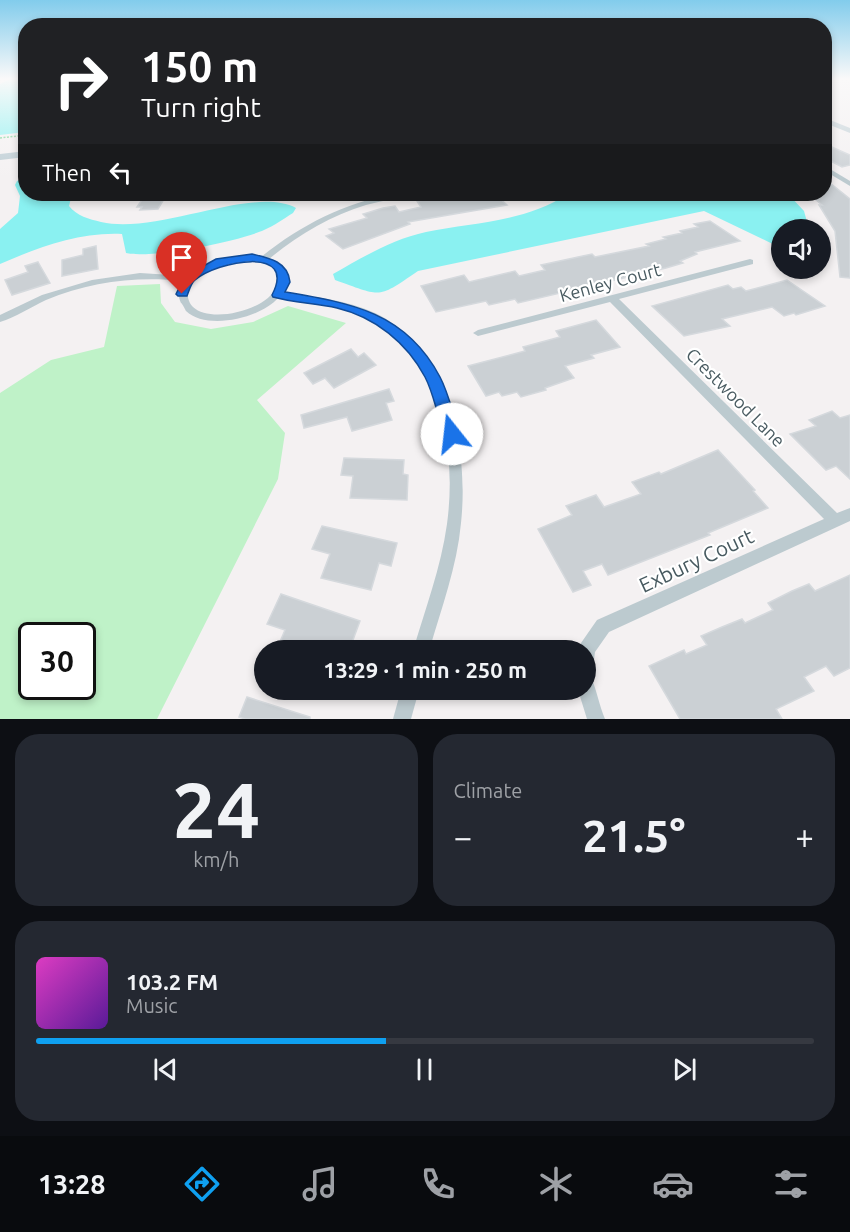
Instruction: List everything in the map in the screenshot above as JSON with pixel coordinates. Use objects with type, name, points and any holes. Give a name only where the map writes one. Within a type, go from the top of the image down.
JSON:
[{"type":"street","points":[[832,123],[850,131]]},
{"type":"street","points":[[0,151],[18,149]]},
{"type":"street","points":[[0,157],[18,155]]},
{"type":"street","points":[[832,172],[850,184]]},
{"type":"street","points":[[264,259],[283,241],[315,222],[365,201]]},
{"type":"street","points":[[230,259],[264,259],[279,268],[284,282],[278,295],[259,308],[225,317],[206,316],[189,308],[183,301],[182,294],[189,279],[210,265],[230,259]]},
{"type":"street","name":"Kenley Court","points":[[478,333],[750,262]]},
{"type":"street","points":[[0,319],[43,298],[92,281],[143,274],[189,279]]},
{"type":"street","points":[[278,295],[339,305],[383,322],[419,355],[434,379],[452,434],[456,471],[455,512],[449,555],[424,640]]},
{"type":"street","name":"Crestwood Lane","points":[[612,298],[834,520]]},
{"type":"street","name":"Exbury Court","points":[[593,640],[603,626],[850,514]]},
{"type":"street","points":[[402,719],[407,700]]},
{"type":"street","points":[[589,700],[596,719]]},
{"type":"path","points":[[0,138],[18,136]]},
{"type":"green space","points":[[160,284],[161,303],[175,322],[211,329],[253,322],[288,306],[346,323],[257,400],[285,433],[278,479],[157,719],[0,719],[0,393],[51,360],[104,347],[117,286]]},
{"type":"water","points":[[0,112],[18,112],[18,133],[0,135]]},
{"type":"water","points":[[19,201],[70,201],[69,206],[84,217],[101,222],[124,224],[150,222],[255,202],[277,203],[296,208],[293,213],[264,230],[195,248],[155,253],[126,253],[122,234],[90,235],[60,242],[0,264],[0,229],[18,213]]},
{"type":"water","points":[[556,201],[795,201],[804,211],[806,219],[771,219],[771,243],[704,211],[418,271],[394,287],[379,292],[362,290],[335,280],[333,274],[378,249],[414,235],[499,220],[535,210]]},
{"type":"building","points":[[832,147],[850,155],[850,165],[842,167],[832,162]]},
{"type":"building","points":[[832,185],[850,199],[850,278],[840,277],[835,231],[831,219],[828,219],[819,205],[822,205],[817,201],[832,201]]},
{"type":"building","points":[[141,201],[163,201],[158,209],[140,210],[142,207],[137,207]]},
{"type":"building","points":[[417,201],[503,201],[507,205],[408,222],[410,224],[343,249],[326,236],[334,233],[329,229],[367,218],[363,214],[395,206],[399,212],[421,207]]},
{"type":"building","points":[[710,221],[740,241],[695,252],[697,254],[680,261],[683,263],[666,268],[518,303],[515,299],[489,305],[486,301],[436,312],[421,286],[464,275],[469,282],[515,271],[519,276],[545,270],[541,265],[592,254],[595,257],[649,246],[646,244],[698,227],[694,224]]},
{"type":"building","points":[[96,246],[98,269],[62,276],[62,260],[83,255],[83,249]]},
{"type":"building","points":[[38,262],[50,283],[12,295],[5,280],[28,272],[25,266]]},
{"type":"building","points":[[787,280],[825,306],[796,315],[794,313],[784,316],[772,307],[722,319],[730,326],[684,336],[652,306],[728,285],[733,289],[741,287],[746,291]]},
{"type":"building","points":[[596,320],[620,347],[591,355],[594,358],[565,366],[574,378],[545,388],[546,390],[521,397],[517,392],[502,396],[499,392],[486,396],[468,366],[525,351],[523,347],[560,337],[556,331]]},
{"type":"building","points":[[351,349],[358,357],[364,353],[376,365],[334,388],[325,378],[313,384],[304,373]]},
{"type":"building","points":[[389,389],[394,401],[386,403],[392,420],[352,431],[347,417],[304,428],[301,415]]},
{"type":"building","points":[[832,411],[840,418],[850,415],[850,479],[836,466],[826,470],[790,434],[816,426],[809,420]]},
{"type":"building","points":[[718,450],[755,490],[753,491],[768,508],[708,533],[710,535],[608,575],[602,564],[583,571],[591,585],[573,592],[538,529],[572,515],[566,506],[596,495],[604,507],[641,494],[632,482],[659,472],[661,474]]},
{"type":"building","points":[[344,458],[404,460],[403,474],[408,475],[407,500],[350,498],[353,476],[341,475]]},
{"type":"building","points":[[322,526],[397,543],[391,566],[379,563],[371,590],[321,578],[330,554],[312,549]]},
{"type":"building","points":[[850,575],[850,668],[834,676],[826,666],[804,677],[814,691],[776,709],[782,719],[680,719],[649,666],[684,650],[686,654],[707,645],[701,636],[742,619],[745,623],[773,610],[768,603],[792,591],[809,584],[815,591]]},
{"type":"building","points":[[281,594],[360,621],[353,640],[281,640],[285,630],[267,624]]},
{"type":"building","points":[[247,697],[310,717],[310,719],[245,719],[239,717]]},
{"type":"route","points":[[182,294],[189,279],[220,261],[252,257],[273,263],[283,274],[284,282],[278,295],[339,305],[362,312],[383,322],[402,337],[419,355],[434,379],[452,434]]}]
